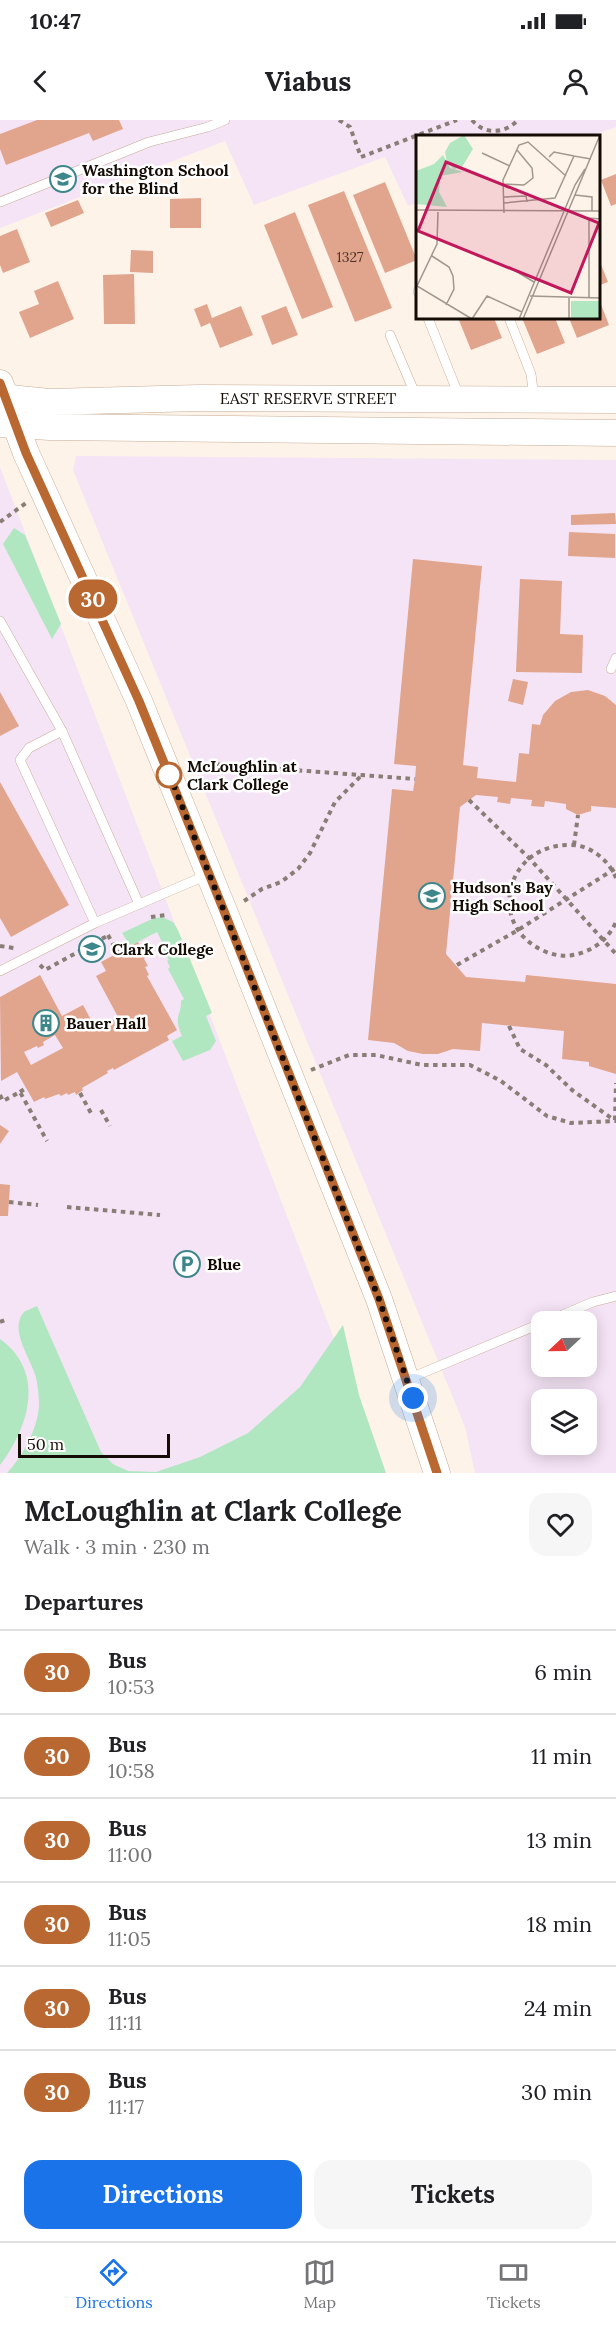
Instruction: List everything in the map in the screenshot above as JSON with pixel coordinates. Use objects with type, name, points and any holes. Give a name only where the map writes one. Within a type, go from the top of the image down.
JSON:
[{"type":"street","name":"EAST RESERVE STREET","points":[[2,392],[49,402],[199,398],[616,399]]},
{"type":"street","points":[[2,392],[8,425],[26,453],[45,493],[139,701],[210,874],[379,1299],[437,1473]]},
{"type":"street","name":"EAST RESERVE STREET","points":[[8,425],[616,433]]},
{"type":"lane","points":[[0,202],[149,142],[208,127],[225,120]]},
{"type":"lane","points":[[429,320],[460,398]]},
{"type":"lane","points":[[510,320],[531,374],[534,399]]},
{"type":"lane","points":[[390,335],[417,398]]},
{"type":"lane","points":[[0,621],[62,731],[139,904]]},
{"type":"lane","points":[[611,669],[616,658]]},
{"type":"lane","points":[[62,731],[29,748],[20,760],[95,923]]},
{"type":"lane","points":[[0,971],[95,923],[210,874]]},
{"type":"lane","points":[[571,1311],[592,1302],[616,1296]]},
{"type":"lane","points":[[407,1380],[531,1328]]},
{"type":"path","points":[[339,120],[351,127],[361,157],[416,136]]},
{"type":"path","points":[[418,135],[457,120]]},
{"type":"path","points":[[472,120],[478,127],[488,132],[503,130],[518,120]]},
{"type":"path","points":[[0,522],[21,506],[45,493]]},
{"type":"path","points":[[199,763],[415,779]]},
{"type":"path","points":[[238,905],[262,889],[281,882],[298,869],[310,853],[335,802],[363,775]]},
{"type":"path","points":[[469,800],[529,858],[616,954]]},
{"type":"path","points":[[574,845],[578,815]]},
{"type":"path","points":[[616,878],[614,869],[598,854],[574,845],[555,844],[535,852],[519,868],[510,891],[510,910],[518,930],[533,946],[553,955],[575,956],[596,948],[612,932],[616,922]]},
{"type":"path","points":[[457,965],[518,930],[614,869]]},
{"type":"path","points":[[453,884],[510,891]]},
{"type":"path","points":[[108,935],[118,953]]},
{"type":"path","points":[[509,1026],[520,1049],[546,1065],[572,1090],[615,1121]]},
{"type":"path","points":[[291,1078],[349,1055],[376,1055],[422,1065],[470,1065],[501,1081],[547,1116],[571,1123],[615,1121]]},
{"type":"path","points":[[615,1121],[616,1083]]},
{"type":"path","points":[[0,1095],[3,1101],[26,1089]]},
{"type":"path","points":[[20,1092],[47,1141]]},
{"type":"path","points":[[80,1093],[92,1115]]},
{"type":"path","points":[[101,1110],[110,1126]]},
{"type":"path","points":[[9,1202],[38,1205]]},
{"type":"path","points":[[67,1207],[160,1215]]},
{"type":"shaded area","name":"Washington School for the Blind","points":[[0,120],[616,120],[616,127],[593,135],[416,135],[416,203],[408,206],[385,157],[254,205],[225,141],[0,228]]},
{"type":"shaded area","name":"Hudson's Bay High School","points":[[76,456],[616,460],[616,1473],[475,1473],[465,1427],[73,470]]},
{"type":"shaded area","name":"Clark College","points":[[0,467],[369,1430],[383,1473],[0,1473]]},
{"type":"green space","points":[[14,528],[25,535],[61,624],[52,639],[3,544]]},
{"type":"green space","points":[[162,917],[173,922],[178,930],[212,1013],[206,1016],[216,1041],[210,1050],[183,1061],[172,1041],[182,1036],[178,1020],[181,1001],[184,999],[168,969],[170,967],[167,961],[169,960],[163,949],[165,948],[157,932],[130,946],[122,933],[152,919]]},
{"type":"green space","points":[[37,1306],[101,1452],[113,1464],[128,1471],[156,1472],[200,1457],[248,1433],[300,1387],[343,1325],[359,1395],[386,1473],[7,1473],[28,1442],[38,1415],[37,1381],[22,1345],[19,1327],[24,1312]]},
{"type":"green space","points":[[0,1339],[14,1352],[23,1367],[28,1383],[28,1400],[19,1434],[0,1465]]},
{"type":"building","points":[[37,120],[119,120],[123,129],[93,141],[89,133],[6,165],[0,149],[0,134]]},
{"type":"building","points":[[616,174],[616,204],[611,206],[601,180]]},
{"type":"building","points":[[385,182],[416,260],[385,273],[353,195]]},
{"type":"building","points":[[344,191],[392,308],[355,322],[308,205]]},
{"type":"building","points":[[201,198],[201,228],[170,228],[170,199]]},
{"type":"building","points":[[78,200],[84,213],[51,227],[45,213]]},
{"type":"building","points":[[295,212],[333,307],[302,319],[264,225]]},
{"type":"building","points":[[17,229],[30,262],[3,273],[0,265],[0,236]]},
{"type":"building","points":[[131,250],[153,251],[153,273],[130,272]]},
{"type":"building","points":[[601,264],[608,282],[601,285]]},
{"type":"building","points":[[134,274],[135,324],[104,324],[103,275]]},
{"type":"building","points":[[58,281],[74,319],[30,338],[19,312],[39,304],[34,291]]},
{"type":"building","points":[[207,304],[212,318],[241,306],[253,335],[220,348],[210,323],[201,327],[194,309]]},
{"type":"building","points":[[601,305],[609,325],[577,338],[570,320],[601,320]]},
{"type":"building","points":[[286,306],[298,335],[272,345],[261,316]]},
{"type":"building","points":[[459,320],[495,320],[502,338],[471,350]]},
{"type":"building","points":[[523,320],[556,320],[565,343],[537,354]]},
{"type":"building","points":[[615,513],[616,524],[571,525],[571,515]]},
{"type":"building","points":[[569,532],[615,534],[615,558],[568,556]]},
{"type":"building","points":[[413,559],[482,566],[463,765],[478,767],[477,778],[516,782],[519,753],[529,754],[532,724],[540,725],[543,715],[555,701],[571,692],[588,690],[605,696],[616,705],[616,808],[591,806],[591,811],[578,815],[566,809],[566,804],[545,801],[544,807],[531,806],[532,800],[511,798],[510,804],[497,802],[498,797],[476,795],[460,807],[446,954],[466,977],[525,982],[526,975],[616,984],[616,1074],[589,1066],[589,1062],[562,1059],[564,1031],[482,1023],[480,1051],[453,1049],[438,1054],[408,1051],[394,1043],[368,1040],[392,789],[413,791],[415,779],[416,766],[394,764]]},
{"type":"building","points":[[520,579],[562,581],[560,634],[583,635],[582,673],[516,672]]},
{"type":"building","points":[[513,679],[528,682],[523,705],[508,701]]},
{"type":"building","points":[[0,692],[19,726],[0,736]]},
{"type":"building","points":[[0,782],[69,905],[11,937],[0,918]]},
{"type":"building","name":"Bauer Hall","points":[[138,942],[142,950],[140,951],[146,957],[144,959],[148,966],[145,967],[149,975],[147,976],[177,1030],[167,1036],[169,1040],[114,1070],[113,1068],[107,1071],[108,1073],[82,1088],[83,1090],[76,1095],[75,1092],[61,1096],[59,1094],[34,1102],[17,1072],[1,1081],[0,997],[40,975],[62,1016],[83,1005],[96,1029],[118,1017],[96,976],[106,971],[101,962]],"holes":[[[55,1035],[63,1048],[31,1065],[24,1052],[44,1045],[43,1042]]]},
{"type":"building","points":[[0,1125],[9,1131],[0,1144]]},
{"type":"building","points":[[0,1184],[10,1185],[8,1216],[0,1216]]},
{"type":"bus line","name":"30","points":[[0,383],[26,453],[139,701],[224,911],[379,1299],[437,1473]]},
{"type":"place","name":"Washington School for the Blind","points":[[63,179]]},
{"type":"place","name":"McLoughlin at Clark College","points":[[169,775]]},
{"type":"place","name":"Hudson's Bay High School","points":[[432,896]]},
{"type":"place","name":"Clark College","points":[[92,949]]},
{"type":"place","name":"Bauer Hall","points":[[46,1023]]},
{"type":"place","name":"Blue","points":[[187,1264]]},
{"type":"route","points":[[169,775],[166,766],[379,1299],[413,1398]]}]
